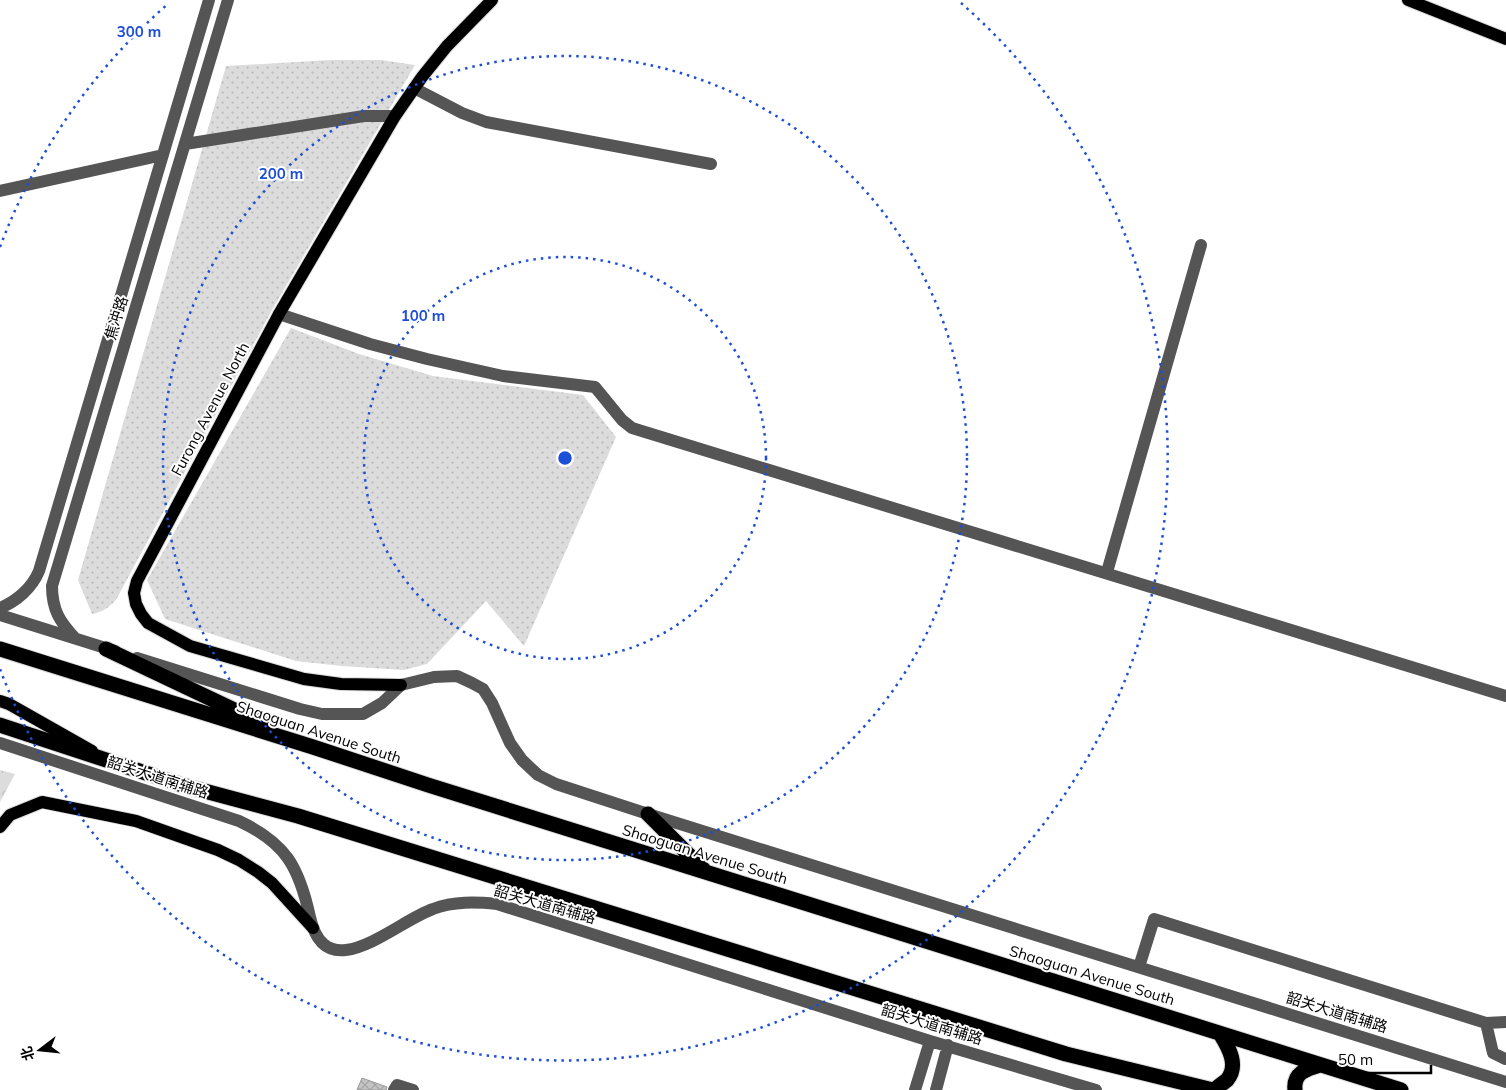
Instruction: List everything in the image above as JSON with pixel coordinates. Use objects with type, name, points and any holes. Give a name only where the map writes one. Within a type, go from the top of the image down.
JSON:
[{"type":"highway","points":[[106,649],[313,747]]},
{"type":"highway","name":"Shaoguan Avenue South","points":[[0,650],[1400,1090]]},
{"type":"highway","points":[[0,725],[182,785],[298,816],[1066,1054],[1213,1090],[1227,1079],[1233,1069],[1230,1051],[1222,1034]]},
{"type":"highway","points":[[648,814],[707,873]]},
{"type":"highway","points":[[1295,1090],[1294,1083],[1302,1071],[1320,1065]]},
{"type":"main road","name":"Furong Avenue North","points":[[401,685],[341,684],[304,679],[190,646],[148,623],[136,604],[134,593],[137,581],[279,314],[396,116],[414,88],[447,46],[492,0]]},
{"type":"main road","points":[[1408,0],[1506,39]]},
{"type":"main road","points":[[0,701],[9,704],[108,760]]},
{"type":"main road","points":[[0,827],[10,814],[42,802],[136,822],[218,850],[245,864],[272,883],[313,928]]},
{"type":"street","name":"焦冲路","points":[[0,608],[26,591],[35,581],[39,571],[209,0]]},
{"type":"street","name":"焦冲路","points":[[77,640],[58,617],[52,597],[52,586],[228,0]]},
{"type":"street","points":[[414,88],[462,113],[486,122],[710,164]]},
{"type":"street","points":[[185,144],[364,116],[396,116]]},
{"type":"street","points":[[0,190],[163,155]]},
{"type":"street","points":[[1107,572],[1202,245]]},
{"type":"street","points":[[279,314],[370,344],[427,359],[503,376],[594,387],[622,420],[632,428],[1107,572],[1506,696]]},
{"type":"street","points":[[0,615],[300,709],[322,714],[363,714],[382,703],[401,685]]},
{"type":"street","name":"韶关大道南辅路","points":[[401,685],[434,677],[457,676],[483,689],[510,743],[522,760],[538,775],[556,784],[1139,967],[1505,1079]]},
{"type":"street","name":"韶关大道南辅路","points":[[0,743],[239,821],[265,834],[278,845],[296,870],[307,901],[313,928],[319,939],[326,946],[344,951],[364,946],[419,914],[436,908],[470,902],[497,904],[930,1041],[1096,1090]]},
{"type":"street","points":[[1139,967],[1154,919],[1486,1023],[1506,1022]]},
{"type":"street","points":[[1486,1023],[1493,1053],[1506,1060]]},
{"type":"street","points":[[915,1090],[930,1041]]},
{"type":"street","points":[[936,1090],[948,1045]]},
{"type":"street","points":[[394,1090],[396,1085],[413,1090]]},
{"type":"green space","points":[[330,60],[381,60],[415,65],[272,310],[116,600],[105,609],[92,614],[78,580],[226,66]]},
{"type":"green space","points":[[291,328],[359,354],[433,376],[583,395],[616,437],[524,646],[486,601],[427,664],[404,670],[296,661],[165,619],[147,580]]},
{"type":"green space","points":[[0,770],[15,774],[0,802]]},
{"type":"building","points":[[362,1078],[387,1087],[386,1090],[357,1090]]}]
